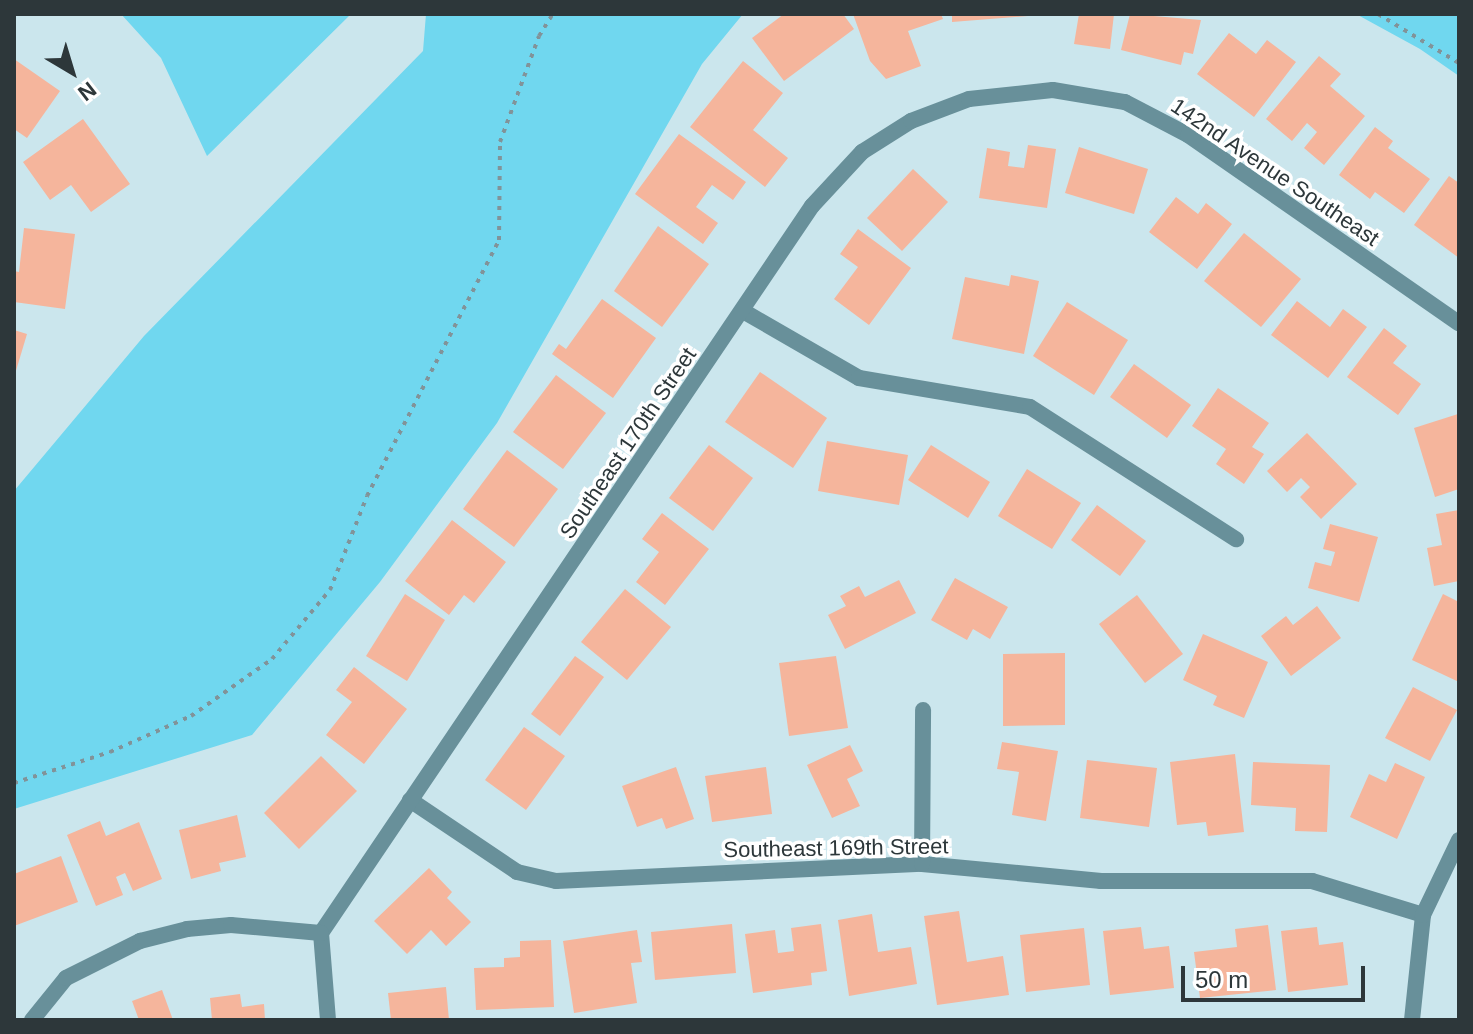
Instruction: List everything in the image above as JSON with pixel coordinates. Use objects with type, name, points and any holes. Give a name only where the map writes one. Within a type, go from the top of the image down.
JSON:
[{"type":"street","name":"Southeast 170th Street","points":[[321,933],[812,206],[862,152],[911,121],[969,99],[1053,90]]},
{"type":"street","name":"142nd Avenue Southeast","points":[[1053,90],[1125,102],[1188,135],[1459,323]]},
{"type":"street","points":[[743,311],[859,378],[1030,407],[1236,539]]},
{"type":"street","points":[[922,864],[923,710]]},
{"type":"street","name":"Southeast 169th Street","points":[[410,800],[517,872],[556,881],[922,864],[1101,881],[1312,881],[1423,915]]},
{"type":"street","points":[[1412,1020],[1423,915],[1459,840]]},
{"type":"street","points":[[32,1020],[66,978],[140,941],[187,929],[231,925],[321,933],[328,1020]]},
{"type":"path","points":[[14,783],[110,752],[191,716],[272,659],[330,590],[393,443],[499,240],[500,142],[539,36],[553,14]]},
{"type":"path","points":[[1378,14],[1459,63]]},
{"type":"shaded area","points":[[121,14],[351,14],[207,156],[161,58]]},
{"type":"shaded area","points":[[426,14],[743,14],[702,64],[497,423],[380,582],[252,735],[14,809],[14,491],[144,336],[423,51]]},
{"type":"shaded area","points":[[1356,14],[1459,14],[1459,76],[1420,49]]},
{"type":"building","points":[[784,14],[843,14],[854,29],[784,81],[752,38]]},
{"type":"building","points":[[853,14],[941,14],[943,19],[908,31],[921,66],[886,79],[870,61]]},
{"type":"building","points":[[952,14],[1028,14],[1028,16],[952,22]]},
{"type":"building","points":[[1079,14],[1114,14],[1110,49],[1074,44]]},
{"type":"building","points":[[1130,14],[1201,20],[1193,54],[1184,52],[1181,65],[1121,50]]},
{"type":"building","points":[[1229,33],[1256,54],[1267,40],[1296,62],[1254,117],[1197,74]]},
{"type":"building","points":[[1319,56],[1341,74],[1330,86],[1365,116],[1324,165],[1304,148],[1317,132],[1307,123],[1292,141],[1266,119]]},
{"type":"building","points":[[14,59],[60,91],[27,138],[14,129]]},
{"type":"building","points":[[743,61],[783,93],[753,130],[788,158],[765,187],[690,127]]},
{"type":"building","points":[[83,119],[130,184],[91,212],[71,185],[50,200],[23,162]]},
{"type":"building","points":[[1375,127],[1393,141],[1388,148],[1430,179],[1404,213],[1375,192],[1370,199],[1339,175]]},
{"type":"building","points":[[679,134],[746,182],[733,200],[712,185],[696,207],[718,223],[703,244],[635,194]]},
{"type":"building","points":[[1028,145],[1056,149],[1047,208],[979,198],[987,148],[1010,152],[1008,166],[1024,168]]},
{"type":"building","points":[[1079,147],[1148,169],[1134,214],[1065,193]]},
{"type":"building","points":[[913,169],[948,202],[902,251],[867,218]]},
{"type":"building","points":[[1449,176],[1459,183],[1459,258],[1414,225]]},
{"type":"building","points":[[1176,197],[1198,214],[1206,203],[1232,224],[1197,269],[1149,232]]},
{"type":"building","points":[[658,226],[709,264],[662,327],[614,291]]},
{"type":"building","points":[[24,228],[75,234],[65,309],[14,302],[14,271],[19,272]]},
{"type":"building","points":[[858,229],[911,268],[869,325],[834,299],[858,267],[840,254]]},
{"type":"building","points":[[1244,233],[1301,279],[1261,327],[1204,281]]},
{"type":"building","points":[[1011,275],[1039,281],[1024,354],[952,339],[965,277],[1009,286]]},
{"type":"building","points":[[602,299],[656,338],[613,398],[552,354],[559,344],[566,349]]},
{"type":"building","points":[[1297,301],[1330,327],[1343,309],[1367,327],[1328,378],[1271,335]]},
{"type":"building","points":[[1067,302],[1128,340],[1094,395],[1033,356]]},
{"type":"building","points":[[1384,328],[1407,346],[1393,363],[1421,384],[1398,415],[1347,377]]},
{"type":"building","points":[[14,330],[27,334],[15,374],[14,374]]},
{"type":"building","points":[[1134,364],[1191,405],[1167,438],[1110,397]]},
{"type":"building","points":[[760,372],[827,418],[793,468],[725,422]]},
{"type":"building","points":[[556,375],[606,413],[563,469],[513,432]]},
{"type":"building","points":[[1218,388],[1269,423],[1252,447],[1264,454],[1244,484],[1216,464],[1226,449],[1192,426]]},
{"type":"building","points":[[1458,414],[1459,489],[1435,497],[1414,428]]},
{"type":"building","points":[[1307,433],[1357,484],[1321,519],[1300,497],[1310,487],[1301,478],[1287,492],[1267,471]]},
{"type":"building","points":[[827,441],[908,455],[899,505],[818,491]]},
{"type":"building","points":[[709,445],[753,478],[713,531],[669,498]]},
{"type":"building","points":[[931,445],[990,482],[968,518],[908,480]]},
{"type":"building","points":[[507,450],[558,489],[514,547],[463,509]]},
{"type":"building","points":[[1027,469],[1081,503],[1052,549],[998,516]]},
{"type":"building","points":[[1097,505],[1146,541],[1120,576],[1071,540]]},
{"type":"building","points":[[1459,510],[1459,581],[1434,586],[1427,548],[1442,545],[1436,514]]},
{"type":"building","points":[[662,513],[709,549],[665,605],[636,582],[659,552],[642,539]]},
{"type":"building","points":[[452,520],[506,562],[474,603],[464,595],[449,615],[405,581]]},
{"type":"building","points":[[1330,524],[1378,537],[1359,602],[1308,588],[1315,562],[1331,566],[1335,552],[1323,549]]},
{"type":"building","points":[[955,578],[1008,607],[990,639],[973,629],[967,640],[931,620]]},
{"type":"building","points":[[899,580],[916,613],[845,649],[828,615],[846,606],[840,596],[859,586],[865,597]]},
{"type":"building","points":[[625,589],[671,627],[627,680],[581,642]]},
{"type":"building","points":[[405,594],[445,620],[407,681],[366,656]]},
{"type":"building","points":[[1443,594],[1459,602],[1459,682],[1412,660]]},
{"type":"building","points":[[1137,595],[1183,654],[1145,683],[1099,624]]},
{"type":"building","points":[[1317,606],[1341,638],[1291,676],[1261,636],[1286,616],[1293,625]]},
{"type":"building","points":[[1203,634],[1268,662],[1244,718],[1213,705],[1217,696],[1183,680]]},
{"type":"building","points":[[1065,653],[1065,725],[1003,726],[1003,654]]},
{"type":"building","points":[[575,656],[604,677],[560,736],[531,714]]},
{"type":"building","points":[[836,656],[848,728],[789,736],[779,663]]},
{"type":"building","points":[[354,667],[407,709],[364,764],[326,735],[352,702],[336,690]]},
{"type":"building","points":[[1413,687],[1457,710],[1430,761],[1385,738]]},
{"type":"building","points":[[524,727],[565,756],[526,810],[485,780]]},
{"type":"building","points":[[1002,742],[1058,751],[1046,821],[1012,815],[1019,772],[997,769]]},
{"type":"building","points":[[850,745],[863,771],[847,779],[860,806],[832,818],[807,765]]},
{"type":"building","points":[[1235,754],[1244,832],[1208,836],[1206,822],[1177,825],[1170,762]]},
{"type":"building","points":[[321,756],[357,791],[299,849],[264,813]]},
{"type":"building","points":[[1087,760],[1157,768],[1149,827],[1080,818]]},
{"type":"building","points":[[1253,762],[1330,765],[1327,832],[1295,831],[1296,808],[1251,805]]},
{"type":"building","points":[[1395,763],[1425,777],[1397,839],[1350,817],[1369,774],[1386,782]]},
{"type":"building","points":[[676,767],[694,819],[666,829],[662,818],[637,827],[622,786]]},
{"type":"building","points":[[766,767],[772,814],[712,822],[705,776]]},
{"type":"building","points":[[237,815],[246,857],[219,863],[221,871],[191,879],[179,830]]},
{"type":"building","points":[[100,821],[106,836],[139,822],[162,879],[133,891],[125,873],[116,877],[123,895],[96,906],[67,835]]},
{"type":"building","points":[[61,856],[78,902],[14,926],[14,874]]},
{"type":"building","points":[[429,868],[452,892],[447,898],[471,922],[446,946],[431,930],[407,954],[374,921]]},
{"type":"building","points":[[959,911],[967,962],[1003,956],[1009,995],[937,1005],[924,916]]},
{"type":"building","points":[[872,914],[878,952],[911,947],[917,984],[849,996],[838,920]]},
{"type":"building","points":[[732,924],[736,973],[655,980],[651,932]]},
{"type":"building","points":[[821,924],[827,971],[811,973],[812,985],[753,993],[745,934],[775,930],[778,953],[794,951],[791,928]]},
{"type":"building","points":[[1268,925],[1276,990],[1200,998],[1194,952],[1237,947],[1235,929]]},
{"type":"building","points":[[1141,927],[1144,949],[1169,946],[1174,988],[1110,995],[1103,931]]},
{"type":"building","points":[[1317,927],[1319,945],[1343,942],[1348,985],[1288,992],[1281,931]]},
{"type":"building","points":[[1084,928],[1090,985],[1026,992],[1020,935]]},
{"type":"building","points":[[637,930],[642,962],[631,963],[637,1003],[574,1013],[563,941]]},
{"type":"building","points":[[551,940],[554,1007],[476,1010],[474,968],[504,967],[504,958],[520,957],[520,941]]},
{"type":"building","points":[[446,987],[449,1020],[391,1020],[388,993]]},
{"type":"building","points":[[162,990],[173,1020],[139,1020],[132,1001]]},
{"type":"building","points":[[240,994],[242,1007],[264,1004],[265,1020],[212,1020],[210,998]]}]
